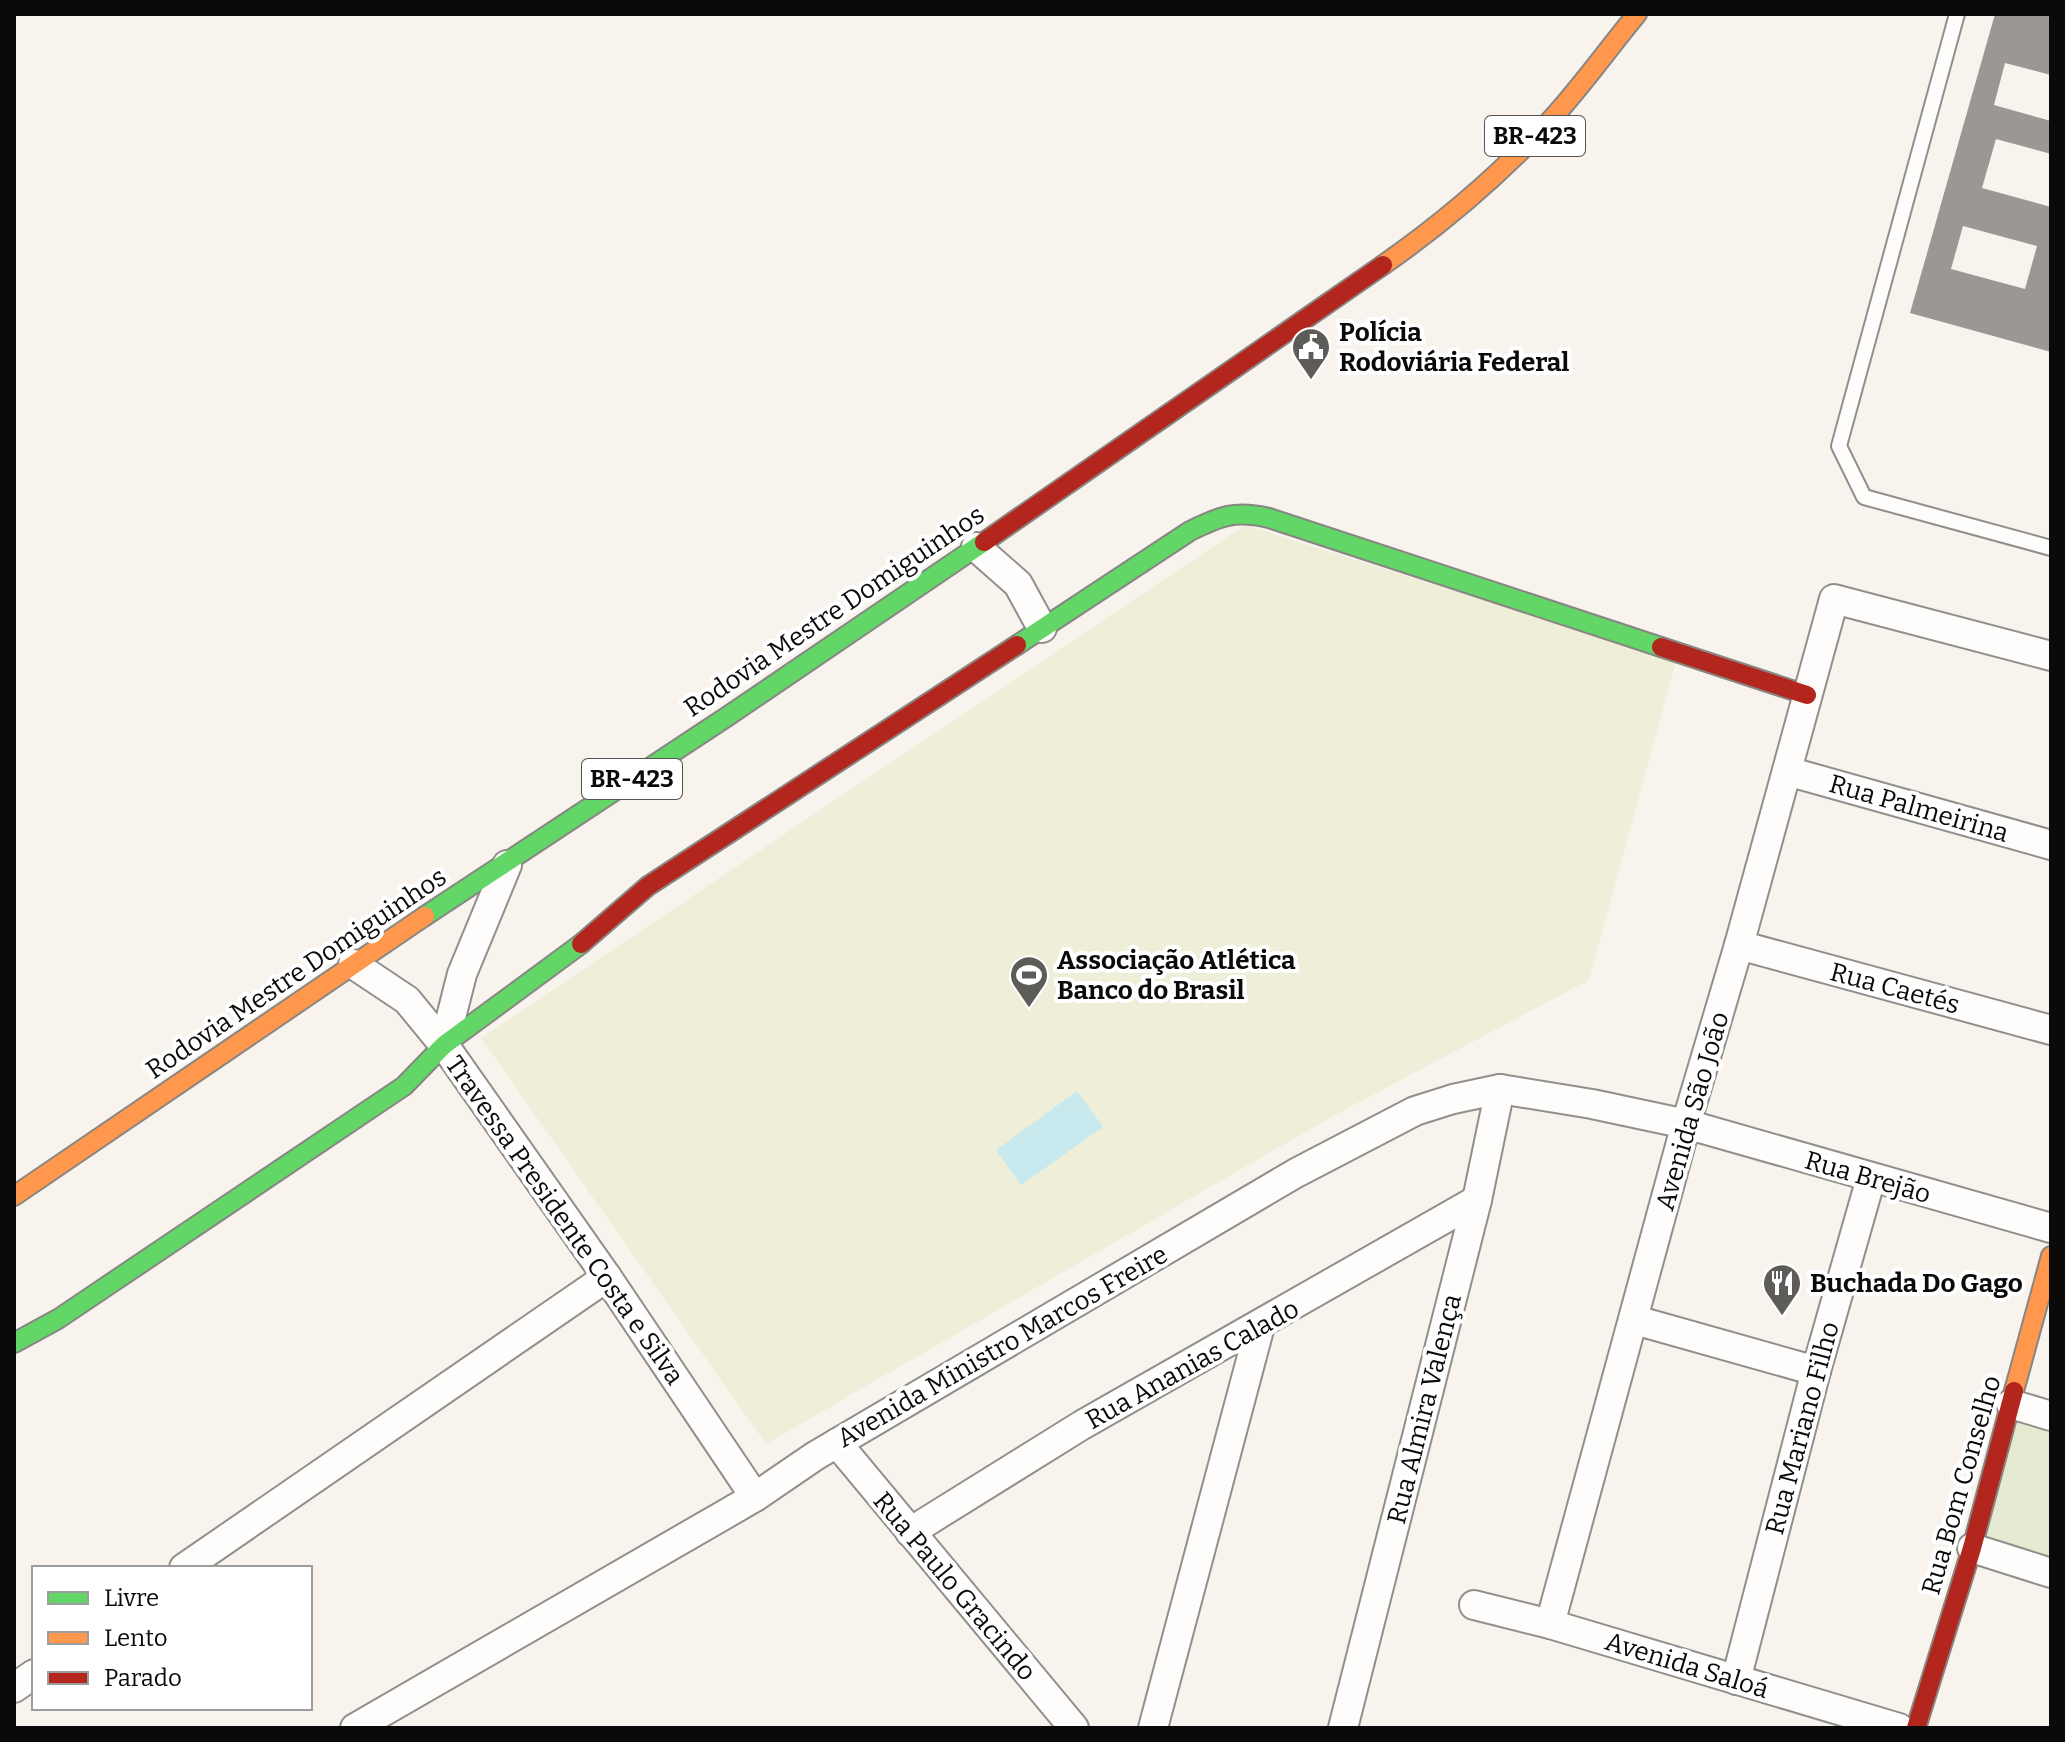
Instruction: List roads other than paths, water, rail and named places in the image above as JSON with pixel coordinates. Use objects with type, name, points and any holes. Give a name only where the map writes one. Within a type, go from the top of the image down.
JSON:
[{"type":"street","name":"Rodovia Mestre Domiguinhos","points":[[14,1196],[353,964],[976,547],[1439,223],[1483,187],[1548,123],[1637,14]]},
{"type":"street","points":[[14,1343],[58,1319],[404,1086],[444,1045],[566,957],[648,886],[1190,531],[1231,513],[1269,518],[1807,695]]},
{"type":"street","points":[[976,547],[1018,584],[1042,628]]},
{"type":"street","name":"Avenida São João","points":[[1550,1624],[1686,1124],[1739,945],[1834,599],[2051,656]]},
{"type":"street","name":"Rua Palmeirina","points":[[1787,771],[2051,845]]},
{"type":"street","points":[[444,1045],[462,974],[508,861]]},
{"type":"street","name":"Rua Caetés","points":[[1739,945],[2051,1030]]},
{"type":"street","name":"Travessa Presidente Costa e Silva","points":[[353,964],[407,1000],[444,1045],[607,1277],[755,1497]]},
{"type":"street","name":"Avenida Ministro Marcos Freire","points":[[355,1728],[755,1497],[837,1443],[1283,1181],[1415,1111],[1500,1089],[1686,1124]]},
{"type":"street","name":"Rua Almira Valença","points":[[1343,1728],[1477,1200],[1500,1089]]},
{"type":"street","name":"Rua Brejão","points":[[1686,1124],[2051,1228]]},
{"type":"street","points":[[14,1177],[89,1145]]},
{"type":"street","points":[[14,1215],[89,1145]]},
{"type":"street","name":"Rua Mariano Filho","points":[[1736,1680],[1816,1371],[1871,1178]]},
{"type":"street","name":"Rua Ananias Calado","points":[[910,1532],[1082,1425],[1477,1200]]},
{"type":"street","name":"Rua Bom Conselho","points":[[1916,1728],[1972,1548],[2051,1256]]},
{"type":"street","points":[[187,1566],[607,1277]]},
{"type":"street","points":[[1635,1320],[1816,1371]]},
{"type":"street","points":[[1153,1728],[1260,1326]]},
{"type":"street","points":[[2011,1404],[2051,1416]]},
{"type":"street","name":"Rua Paulo Gracindo","points":[[837,1443],[1074,1728]]},
{"type":"street","points":[[1972,1548],[2051,1573]]},
{"type":"street","name":"Avenida Saloá","points":[[1474,1605],[1550,1624],[1899,1728]]},
{"type":"street","points":[[14,1688],[32,1675]]},
{"type":"lane","points":[[1957,14],[1839,446],[1864,497],[2051,548]]},
{"type":"water","points":[[1077,1091],[1103,1127],[1021,1185],[996,1150]]},
{"type":"place","name":"Polícia Rodoviária Federal","points":[[1311,381]]},
{"type":"place","name":"Associação Atlética Banco do Brasil","points":[[1029,1009]]},
{"type":"place","name":"Buchada Do Gago","points":[[1782,1317]]}]
